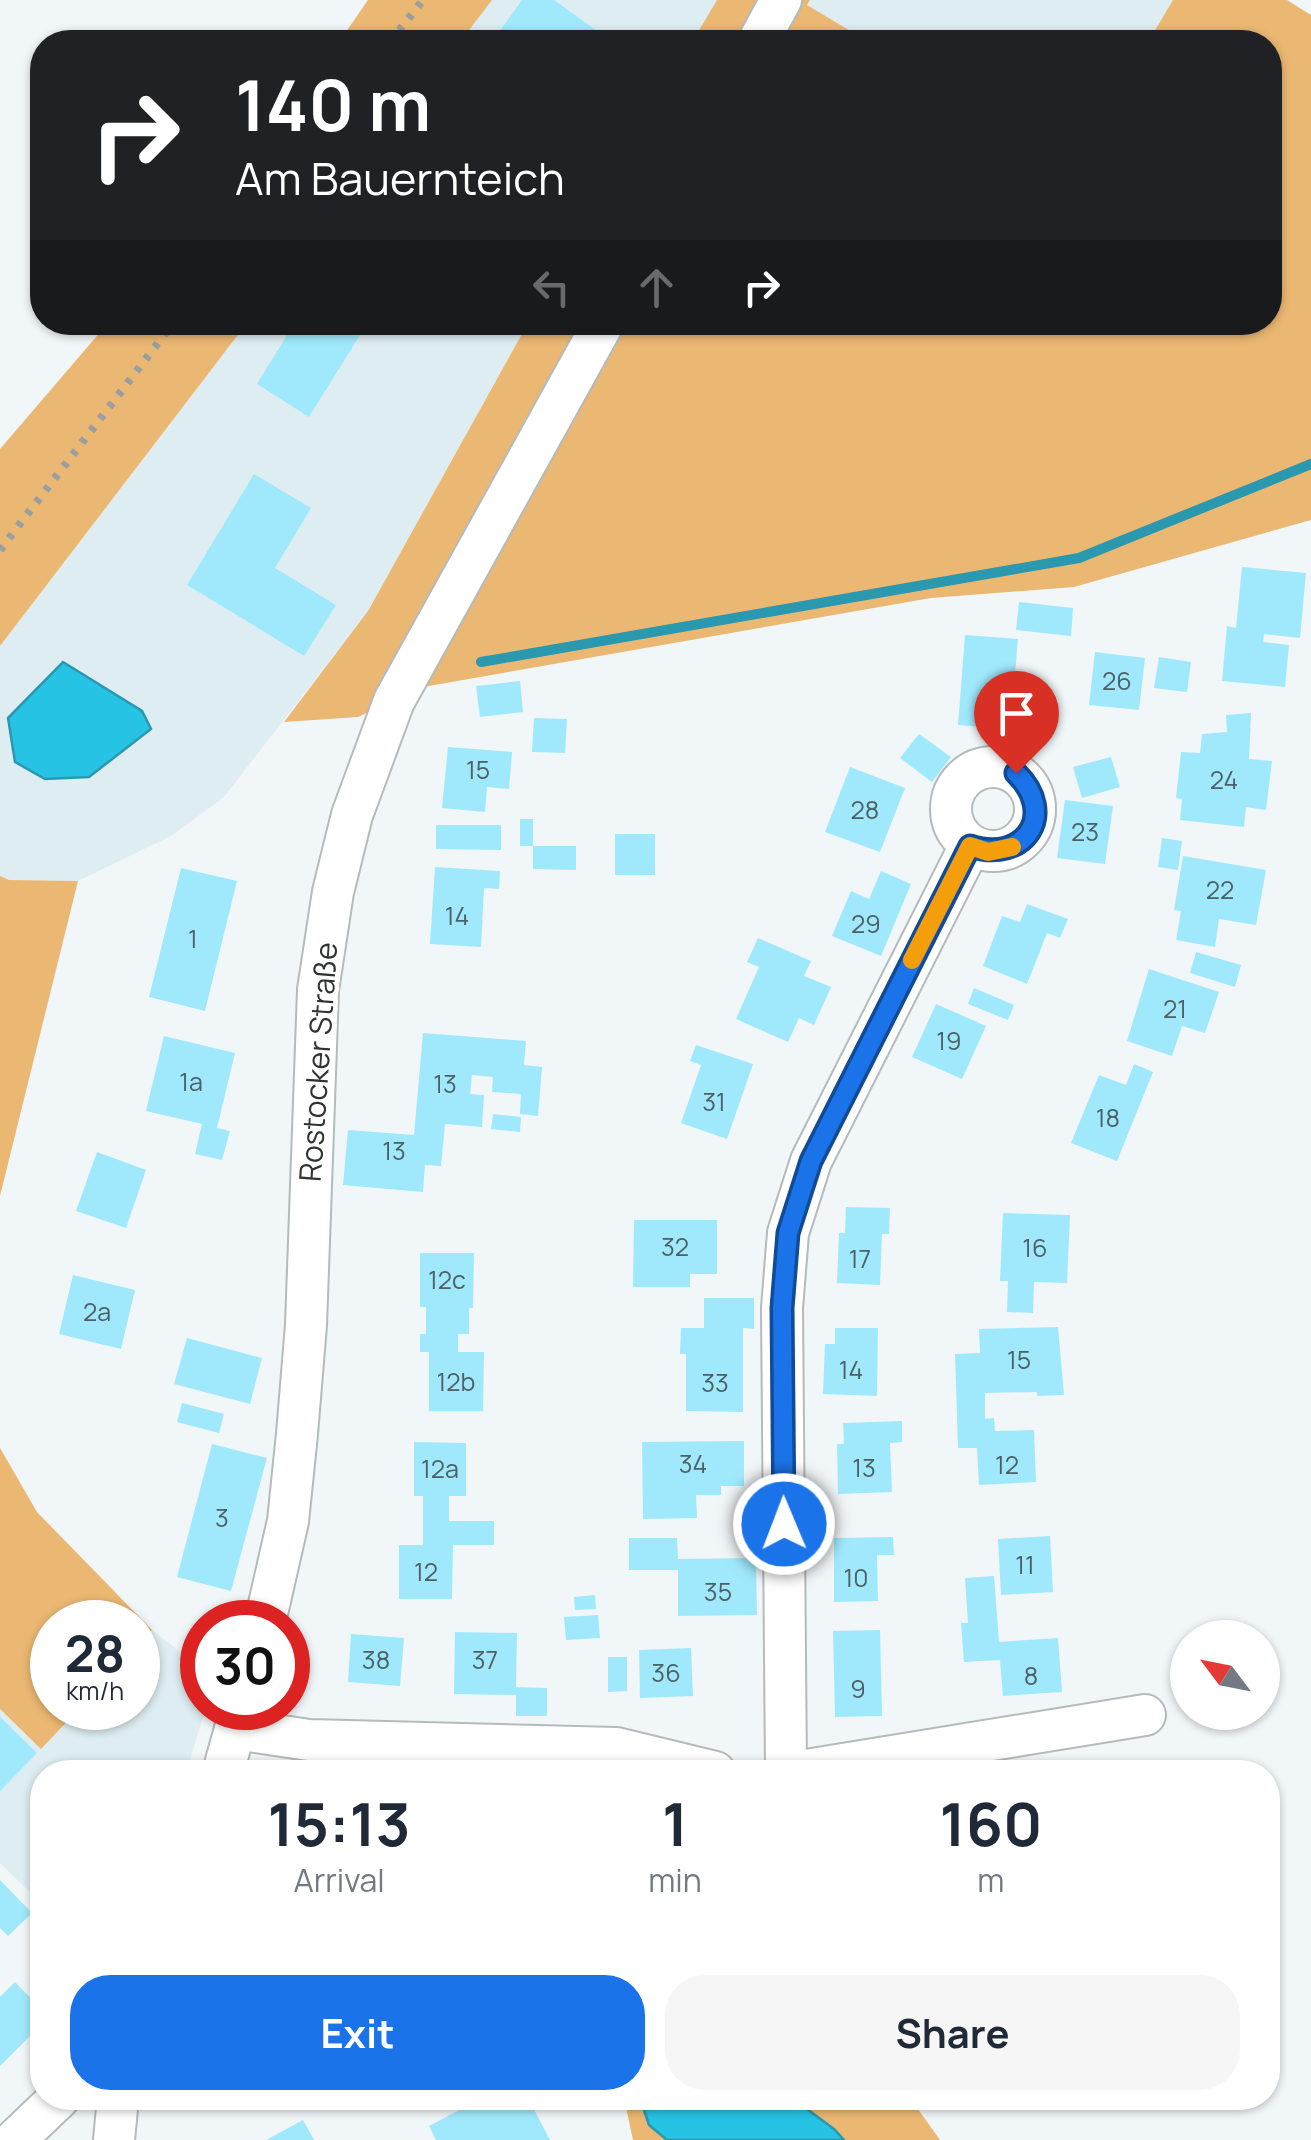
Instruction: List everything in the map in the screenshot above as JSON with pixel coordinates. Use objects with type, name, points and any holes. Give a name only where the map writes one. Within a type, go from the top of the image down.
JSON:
[{"type":"street","points":[[765,30],[781,0]]},
{"type":"street","name":"Rostocker Straße","points":[[270,1600],[288,1521],[298,1434],[306,1325],[318,990],[333,892],[352,815],[394,701],[597,335]]},
{"type":"street","points":[[786,1760],[782,1308],[788,1233],[811,1161],[970,846]]},
{"type":"street","points":[[868,1760],[1145,1715]]},
{"type":"street","points":[[226,1760],[235,1730]]},
{"type":"street","points":[[277,1730],[309,1740],[616,1748],[666,1760]]},
{"type":"street","points":[[14,2140],[46,2110]]},
{"type":"street","points":[[114,2140],[117,2110]]},
{"type":"shaded area","points":[[368,0],[492,0],[469,30],[347,30]]},
{"type":"shaded area","points":[[492,0],[717,0],[699,30],[469,30]]},
{"type":"shaded area","points":[[717,0],[810,0],[807,5],[849,30],[699,30]]},
{"type":"shaded area","points":[[810,0],[1173,0],[1155,30],[849,30],[807,5]]},
{"type":"shaded area","points":[[1173,0],[1287,0],[1311,15],[1311,520],[1074,587],[931,598],[423,687],[358,717],[284,722],[368,611],[521,335],[1282,335],[1282,30],[1155,30]]},
{"type":"shaded area","points":[[98,335],[238,335],[0,646],[0,449]]},
{"type":"shaded area","points":[[238,335],[521,335],[368,611],[224,797],[171,836],[78,881],[8,880],[0,876],[0,646]]},
{"type":"shaded area","points":[[0,876],[9,880],[78,881],[0,1196]]},
{"type":"shaded area","points":[[0,1448],[37,1512],[123,1600],[30,1600],[30,1730],[59,1730],[41,1749],[0,1709]]},
{"type":"shaded area","points":[[160,1636],[180,1652],[180,1730],[199,1730],[190,1760],[30,1760],[30,1892],[0,1863],[0,1709],[41,1749],[59,1730],[160,1730]]},
{"type":"shaded area","points":[[627,2110],[919,2110],[940,2140],[633,2140]]},
{"type":"water","points":[[63,662],[142,711],[151,729],[89,777],[45,779],[15,762],[8,718]]},
{"type":"water","points":[[644,2110],[808,2110],[844,2140],[667,2140],[649,2125]]},
{"type":"building","points":[[522,0],[554,0],[596,30],[501,30]]},
{"type":"building","points":[[287,335],[360,335],[309,417],[257,384]]},
{"type":"building","points":[[254,474],[311,508],[275,568],[336,605],[304,656],[187,585]]},
{"type":"building","points":[[1242,567],[1306,573],[1300,638],[1264,634],[1263,642],[1289,645],[1285,687],[1222,681],[1227,626],[1236,628]]},
{"type":"building","points":[[1019,602],[1073,608],[1071,636],[1016,630]]},
{"type":"building","points":[[965,635],[1018,639],[1010,729],[958,725]]},
{"type":"building","points":[[1095,652],[1145,658],[1139,710],[1089,705]]},
{"type":"building","points":[[1159,657],[1191,662],[1187,692],[1154,688]]},
{"type":"building","points":[[520,681],[523,712],[480,717],[476,686]]},
{"type":"building","points":[[1251,713],[1249,759],[1272,761],[1266,810],[1246,807],[1244,827],[1180,820],[1182,799],[1176,798],[1181,752],[1200,753],[1202,734],[1227,732],[1226,715]]},
{"type":"building","points":[[534,718],[567,719],[565,753],[532,752]]},
{"type":"building","points":[[919,734],[951,757],[932,782],[900,758]]},
{"type":"building","points":[[448,747],[512,752],[509,789],[487,787],[485,812],[442,808]]},
{"type":"building","points":[[1111,757],[1120,787],[1082,798],[1073,767]]},
{"type":"building","points":[[850,767],[905,788],[880,852],[825,832]]},
{"type":"building","points":[[1065,800],[1113,806],[1105,864],[1057,858]]},
{"type":"building","points":[[520,819],[533,819],[533,846],[520,846]]},
{"type":"building","points":[[436,825],[501,825],[501,850],[436,849]]},
{"type":"building","points":[[615,834],[655,834],[655,875],[615,875]]},
{"type":"building","points":[[1162,838],[1182,841],[1178,870],[1158,867]]},
{"type":"building","points":[[533,846],[576,846],[576,870],[533,869]]},
{"type":"building","points":[[1183,856],[1266,870],[1256,925],[1219,919],[1215,947],[1176,940],[1181,911],[1174,910]]},
{"type":"building","points":[[435,867],[500,871],[499,889],[484,888],[481,947],[430,944]]},
{"type":"building","points":[[181,868],[237,881],[205,1011],[149,997]]},
{"type":"building","points":[[881,871],[911,884],[881,956],[832,936],[851,891],[869,899]]},
{"type":"building","points":[[1027,904],[1068,919],[1060,938],[1047,933],[1027,984],[983,966],[1002,916],[1020,922]]},
{"type":"building","points":[[758,938],[811,961],[804,976],[831,987],[814,1025],[799,1018],[788,1042],[736,1019],[759,967],[747,962]]},
{"type":"building","points":[[1196,952],[1241,965],[1235,987],[1190,973]]},
{"type":"building","points":[[1149,969],[1219,992],[1205,1033],[1182,1026],[1172,1056],[1127,1041]]},
{"type":"building","points":[[974,988],[1014,1005],[1008,1020],[968,1004]]},
{"type":"building","points":[[936,1004],[986,1026],[962,1079],[912,1057]]},
{"type":"building","points":[[423,1033],[526,1041],[524,1065],[542,1067],[538,1116],[520,1114],[521,1094],[492,1092],[493,1077],[472,1075],[470,1094],[484,1095],[482,1127],[445,1124],[441,1166],[425,1165],[423,1192],[343,1185],[348,1130],[414,1135]]},
{"type":"building","points":[[164,1036],[235,1053],[217,1128],[230,1131],[222,1160],[195,1154],[202,1124],[146,1111]]},
{"type":"building","points":[[696,1045],[753,1064],[727,1139],[681,1123],[701,1065],[690,1061]]},
{"type":"building","points":[[1134,1064],[1153,1072],[1117,1161],[1071,1143],[1099,1075],[1126,1085]]},
{"type":"building","points":[[493,1114],[521,1117],[520,1132],[491,1129]]},
{"type":"building","points":[[97,1152],[146,1170],[126,1228],[76,1211]]},
{"type":"building","points":[[846,1207],[890,1208],[889,1234],[882,1234],[880,1285],[837,1283],[839,1233],[845,1233]]},
{"type":"building","points":[[1003,1213],[1070,1215],[1067,1283],[1034,1282],[1033,1313],[1007,1312],[1008,1281],[1000,1281]]},
{"type":"building","points":[[634,1220],[717,1220],[717,1274],[690,1274],[690,1287],[633,1287]]},
{"type":"building","points":[[420,1253],[474,1253],[469,1334],[458,1334],[458,1352],[484,1352],[483,1411],[429,1411],[429,1352],[420,1352],[420,1334],[426,1334],[426,1307],[420,1307]]},
{"type":"building","points":[[73,1275],[135,1290],[121,1349],[59,1334]]},
{"type":"building","points":[[704,1298],[754,1298],[754,1329],[743,1328],[743,1412],[686,1411],[686,1354],[680,1354],[681,1328],[704,1328]]},
{"type":"building","points":[[1058,1327],[1064,1395],[985,1393],[985,1419],[994,1418],[995,1431],[1034,1430],[1036,1482],[979,1485],[977,1448],[958,1448],[955,1354],[980,1353],[979,1329]]},
{"type":"building","points":[[835,1328],[878,1328],[877,1396],[823,1394],[825,1344],[835,1344]]},
{"type":"building","points":[[187,1338],[262,1358],[250,1404],[174,1384]]},
{"type":"building","points":[[182,1403],[224,1414],[219,1433],[177,1422]]},
{"type":"building","points":[[902,1421],[902,1442],[890,1443],[892,1492],[838,1494],[837,1444],[844,1444],[843,1423]]},
{"type":"building","points":[[744,1441],[744,1486],[721,1486],[721,1495],[696,1495],[697,1518],[643,1519],[642,1442]]},
{"type":"building","points":[[414,1442],[466,1443],[466,1496],[449,1496],[449,1521],[494,1521],[494,1545],[453,1545],[452,1599],[399,1599],[399,1545],[423,1545],[423,1496],[414,1496]]},
{"type":"building","points":[[212,1444],[267,1458],[231,1591],[177,1577]]},
{"type":"building","points":[[1050,1536],[1053,1592],[1001,1595],[998,1539]]},
{"type":"building","points":[[893,1537],[894,1555],[877,1555],[878,1601],[834,1602],[834,1538]]},
{"type":"building","points":[[629,1538],[677,1538],[678,1559],[756,1558],[757,1615],[678,1616],[678,1570],[629,1570]]},
{"type":"building","points":[[994,1576],[999,1642],[1058,1638],[1062,1692],[1003,1696],[1000,1660],[964,1662],[961,1623],[968,1623],[965,1578]]},
{"type":"building","points":[[595,1595],[596,1609],[575,1610],[574,1597]]},
{"type":"building","points":[[598,1615],[600,1638],[566,1640],[564,1617]]},
{"type":"building","points":[[880,1630],[882,1716],[835,1717],[833,1631]]},
{"type":"building","points":[[455,1632],[517,1633],[516,1687],[547,1688],[547,1716],[516,1716],[516,1695],[454,1694]]},
{"type":"building","points":[[351,1634],[404,1638],[400,1686],[348,1682]]},
{"type":"building","points":[[691,1648],[693,1696],[640,1698],[639,1650]]},
{"type":"building","points":[[608,1657],[627,1657],[627,1691],[608,1692]]},
{"type":"building","points":[[0,1717],[37,1753],[0,1791]]},
{"type":"building","points":[[0,1880],[30,1915],[8,1936],[0,1928]]},
{"type":"building","points":[[15,1982],[30,1998],[30,2036],[0,2066],[0,1997]]},
{"type":"building","points":[[459,2110],[534,2110],[550,2140],[436,2140],[429,2126]]},
{"type":"building","points":[[303,2120],[314,2140],[266,2140]]},
{"type":"waterway","points":[[481,662],[1079,558],[1311,464]]},
{"type":"railway","points":[[399,30],[423,0]]},
{"type":"railway","points":[[0,550],[164,335]]},
{"type":"slow traffic","points":[[912,960],[970,846],[988,852],[1012,847]]},
{"type":"route","points":[[784,1524],[782,1308],[788,1233],[811,1161],[970,846],[988,852],[1007,850],[1023,840],[1034,824],[1036,804],[1030,786],[1016,773]]}]
